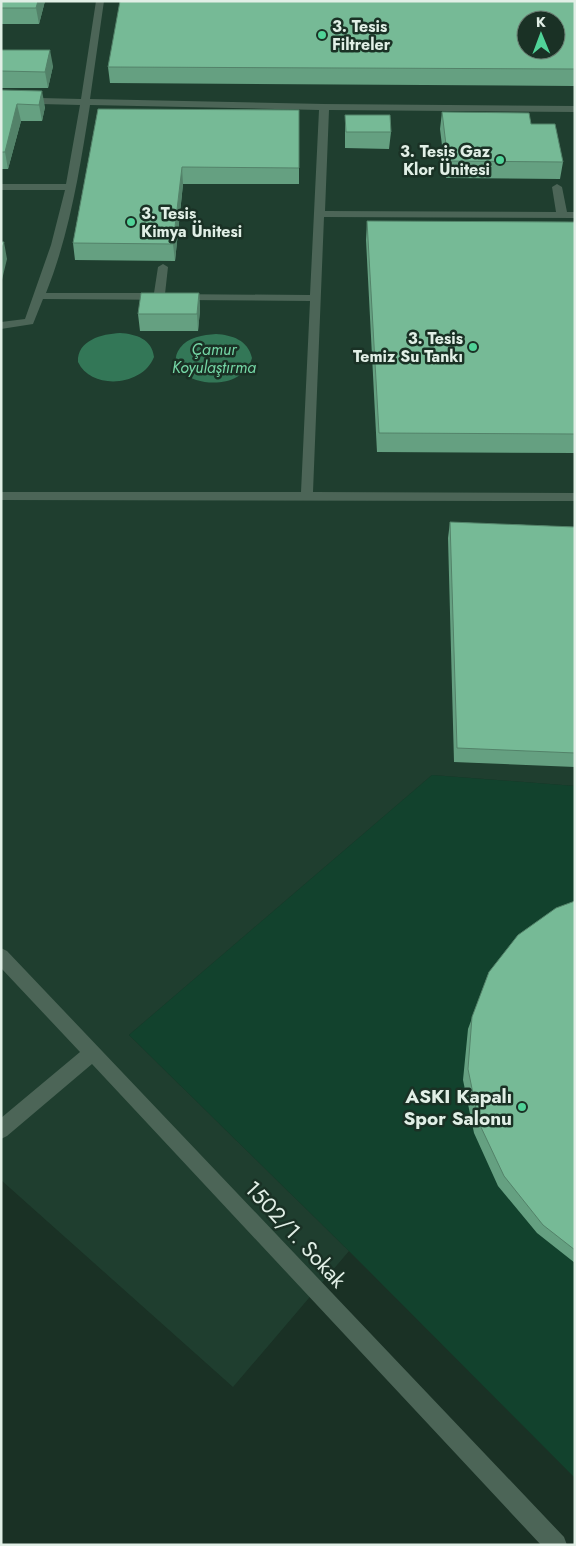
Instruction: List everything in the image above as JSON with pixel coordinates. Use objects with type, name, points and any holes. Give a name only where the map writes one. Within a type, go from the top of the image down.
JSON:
[{"type":"lane","points":[[1,326],[28,322],[40,296],[71,187],[100,1]]},
{"type":"lane","points":[[1,100],[542,113],[575,109]]},
{"type":"lane","points":[[307,496],[324,107]]},
{"type":"lane","points":[[1,187],[71,187]]},
{"type":"lane","points":[[557,187],[562,215]]},
{"type":"lane","points":[[319,214],[575,215]]},
{"type":"lane","points":[[159,297],[163,267]]},
{"type":"lane","points":[[40,296],[316,298]]},
{"type":"lane","points":[[1,496],[575,497]]},
{"type":"lane","name":"1502/1. Sokak","points":[[1,956],[556,1545]]},
{"type":"lane","points":[[1,1130],[92,1052]]},
{"type":"shaded area","points":[[1,1],[575,1],[575,786],[432,775],[129,1035],[349,1251],[233,1387],[1,1180]]},
{"type":"shaded area","points":[[432,775],[575,786],[575,1478],[349,1251],[129,1035]]},
{"type":"water","name":"Çamur Koyulaştırma","points":[[120,333],[137,336],[147,342],[153,351],[154,357],[148,367],[129,379],[105,381],[94,378],[78,362],[82,348],[86,343],[99,337]]},
{"type":"water","name":"Çamur Koyulaştırma","points":[[216,334],[233,337],[247,347],[252,358],[244,371],[232,379],[218,382],[202,382],[189,377],[179,370],[176,360],[183,344],[196,337]]},
{"type":"building","points":[[1,1],[38,1],[36,8],[1,8]]},
{"type":"building","name":"3. Tesis Filtreler","points":[[120,1],[575,1],[575,69],[108,67]]},
{"type":"building","points":[[1,50],[50,50],[45,72],[1,71]]},
{"type":"building","points":[[1,90],[42,91],[39,105],[17,104],[5,152],[1,152]]},
{"type":"building","name":"3. Tesis Kimya Ünitesi","points":[[98,109],[299,110],[299,168],[182,167],[173,244],[73,243]]},
{"type":"building","points":[[442,112],[529,113],[531,124],[555,124],[563,162],[448,161]]},
{"type":"building","points":[[345,115],[390,115],[391,132],[346,132]]},
{"type":"building","name":"3. Tesis Temiz Su Tankı","points":[[367,221],[575,222],[575,434],[379,433]]},
{"type":"building","points":[[141,293],[199,293],[197,314],[138,314]]},
{"type":"building","points":[[450,522],[575,527],[575,753],[457,748]]},
{"type":"building","name":"ASKI Kapalı Spor Salonu","points":[[575,901],[575,1250],[543,1225],[504,1176],[479,1123],[468,1069],[472,1017],[489,972],[518,935],[556,908]]},
{"type":"place","name":"3. Tesis Filtreler","points":[[322,35]]},
{"type":"place","name":"3. Tesis Gaz Klor Ünitesi","points":[[500,160]]},
{"type":"place","name":"3. Tesis Kimya Ünitesi","points":[[131,222]]},
{"type":"place","name":"3. Tesis Temiz Su Tankı","points":[[473,347]]},
{"type":"place","name":"ASKI Kapalı Spor Salonu","points":[[522,1107]]}]
